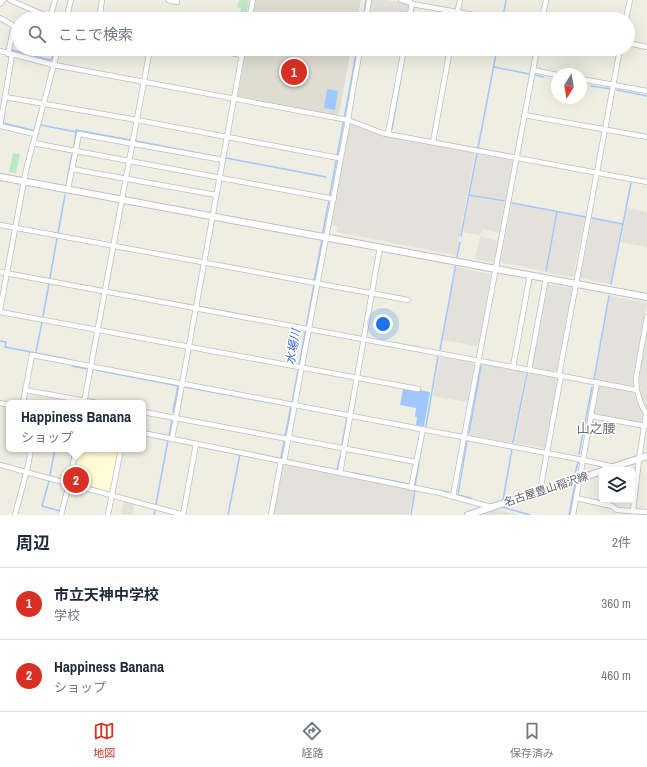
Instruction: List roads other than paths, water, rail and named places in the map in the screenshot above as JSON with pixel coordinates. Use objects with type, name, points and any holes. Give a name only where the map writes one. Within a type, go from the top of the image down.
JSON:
[{"type":"street","points":[[0,4],[3,0]]},
{"type":"street","points":[[10,0],[39,12]]},
{"type":"street","points":[[54,12],[55,0]]},
{"type":"street","points":[[68,12],[71,0]]},
{"type":"street","points":[[100,12],[102,0]]},
{"type":"street","points":[[168,0],[177,2],[177,0]]},
{"type":"street","points":[[250,12],[253,0]]},
{"type":"street","points":[[367,12],[369,0]]},
{"type":"street","points":[[401,0],[412,4],[457,12],[460,0]]},
{"type":"street","points":[[543,12],[546,0]]},
{"type":"street","points":[[627,12],[630,0]]},
{"type":"street","points":[[410,12],[412,4]]},
{"type":"street","points":[[0,18],[12,25]]},
{"type":"street","points":[[12,40],[0,126],[35,134]]},
{"type":"street","points":[[635,45],[647,47]]},
{"type":"street","points":[[0,51],[10,54]]},
{"type":"street","points":[[18,56],[54,65],[348,120],[382,133],[647,182]]},
{"type":"street","points":[[56,56],[24,181],[0,311],[418,389]]},
{"type":"street","points":[[84,400],[149,56]]},
{"type":"street","points":[[172,439],[242,56]]},
{"type":"street","points":[[271,515],[287,438],[315,283],[326,237],[331,198],[348,120],[359,56]]},
{"type":"street","points":[[388,134],[403,56]]},
{"type":"street","points":[[433,142],[449,56]]},
{"type":"street","points":[[453,496],[536,56]]},
{"type":"street","points":[[541,491],[576,283],[619,56]]},
{"type":"street","points":[[533,70],[551,74]]},
{"type":"street","points":[[587,80],[647,91]]},
{"type":"street","points":[[3,98],[137,120],[337,158]]},
{"type":"street","points":[[524,115],[647,138]]},
{"type":"street","points":[[68,189],[79,134],[223,160]]},
{"type":"street","points":[[33,143],[331,198]]},
{"type":"street","points":[[72,169],[216,195]]},
{"type":"street","points":[[0,177],[647,297]]},
{"type":"street","points":[[0,225],[408,300]]},
{"type":"street","points":[[340,473],[380,247]]},
{"type":"street","points":[[0,272],[637,390]]},
{"type":"street","points":[[513,367],[530,275]]},
{"type":"street","points":[[529,370],[546,278]]},
{"type":"street","points":[[633,511],[639,459],[647,415],[641,404],[637,390],[636,378],[647,318]]},
{"type":"street","points":[[23,400],[32,355],[423,429],[614,467]]},
{"type":"street","points":[[573,515],[597,382]]},
{"type":"street","points":[[25,390],[74,400]]},
{"type":"street","points":[[146,413],[416,462]]},
{"type":"street","points":[[591,416],[644,426]]},
{"type":"street","points":[[411,488],[423,429]]},
{"type":"street","points":[[146,434],[440,493],[491,507]]},
{"type":"street","points":[[0,465],[184,515],[196,444]]},
{"type":"street","points":[[15,515],[30,452]]},
{"type":"street","points":[[61,515],[75,452]]},
{"type":"street","points":[[108,515],[121,452]]},
{"type":"street","name":"名古屋豊山稲沢線","points":[[614,467],[647,456]]},
{"type":"street","name":"名古屋豊山稲沢線","points":[[468,515],[478,513],[491,507],[599,471]]},
{"type":"street","points":[[576,498],[612,506],[617,510],[647,512]]},
{"type":"water","points":[[327,89],[338,91],[335,110],[324,108]]},
{"type":"water","points":[[403,389],[418,392],[419,390],[430,392],[424,426],[416,425],[416,408],[400,405]]},
{"type":"waterway","name":"水場川","points":[[364,12],[366,0]]},
{"type":"waterway","points":[[504,12],[506,0]]},
{"type":"waterway","points":[[413,12],[414,7]]},
{"type":"waterway","points":[[35,56],[50,60],[53,56]]},
{"type":"waterway","name":"水場川","points":[[323,232],[356,56]]},
{"type":"waterway","points":[[478,148],[496,56]]},
{"type":"waterway","points":[[494,67],[529,74]]},
{"type":"waterway","points":[[535,75],[543,77]]},
{"type":"waterway","points":[[392,129],[401,77]]},
{"type":"waterway","points":[[591,86],[611,89]]},
{"type":"waterway","points":[[617,90],[647,96]]},
{"type":"waterway","points":[[3,123],[32,130]]},
{"type":"waterway","points":[[41,125],[130,140]]},
{"type":"waterway","points":[[74,146],[76,132]]},
{"type":"waterway","points":[[136,141],[219,157]]},
{"type":"waterway","points":[[461,236],[477,153]]},
{"type":"waterway","points":[[67,181],[72,154]]},
{"type":"waterway","points":[[226,158],[326,177]]},
{"type":"waterway","points":[[611,284],[631,183]]},
{"type":"waterway","points":[[58,233],[65,195]]},
{"type":"waterway","points":[[469,195],[504,201]]},
{"type":"waterway","points":[[512,203],[586,217]]},
{"type":"waterway","points":[[546,271],[557,212]]},
{"type":"waterway","points":[[592,218],[623,224]]},
{"type":"waterway","points":[[50,278],[57,238]]},
{"type":"waterway","name":"水場川","points":[[314,281],[322,240]]},
{"type":"waterway","points":[[457,257],[460,242]]},
{"type":"waterway","points":[[440,350],[456,264]]},
{"type":"waterway","points":[[43,316],[49,284]]},
{"type":"waterway","name":"水場川","points":[[292,403],[314,285]]},
{"type":"waterway","points":[[594,379],[609,296]]},
{"type":"waterway","points":[[36,351],[42,322]]},
{"type":"waterway","points":[[0,341],[6,342],[5,347],[67,359]]},
{"type":"waterway","points":[[426,426],[438,357]]},
{"type":"waterway","points":[[72,366],[87,369]]},
{"type":"waterway","points":[[469,433],[481,366]]},
{"type":"waterway","points":[[96,370],[179,386]]},
{"type":"waterway","points":[[513,443],[527,373]]},
{"type":"waterway","points":[[173,412],[178,385]]},
{"type":"waterway","points":[[185,387],[283,405]]},
{"type":"waterway","points":[[579,454],[592,387]]},
{"type":"waterway","points":[[349,411],[352,394]]},
{"type":"waterway","name":"水場川","points":[[281,458],[291,406]]},
{"type":"waterway","points":[[342,445],[347,417]]},
{"type":"waterway","points":[[146,432],[169,436],[172,420]]},
{"type":"waterway","points":[[416,486],[423,438]]},
{"type":"waterway","points":[[156,504],[168,440]]},
{"type":"waterway","points":[[467,441],[458,495],[471,498]]},
{"type":"waterway","points":[[503,500],[512,449]]},
{"type":"waterway","points":[[50,475],[54,452]]},
{"type":"waterway","points":[[337,470],[341,453]]},
{"type":"waterway","points":[[228,515],[240,454]]},
{"type":"waterway","points":[[575,474],[578,462]]},
{"type":"waterway","points":[[353,473],[409,484]]},
{"type":"waterway","points":[[49,481],[42,506],[60,511]]},
{"type":"waterway","points":[[569,515],[575,484]]},
{"type":"waterway","points":[[420,487],[448,492]]},
{"type":"waterway","points":[[411,515],[415,490]]},
{"type":"waterway","points":[[502,507],[530,515]]},
{"type":"waterway","points":[[154,515],[155,510]]},
{"type":"place","name":"市立天神中学校","points":[[294,72]]},
{"type":"place","name":"Happiness Banana","points":[[76,480]]},
{"type":"district","name":"山之腰","points":[[596,428]]}]
